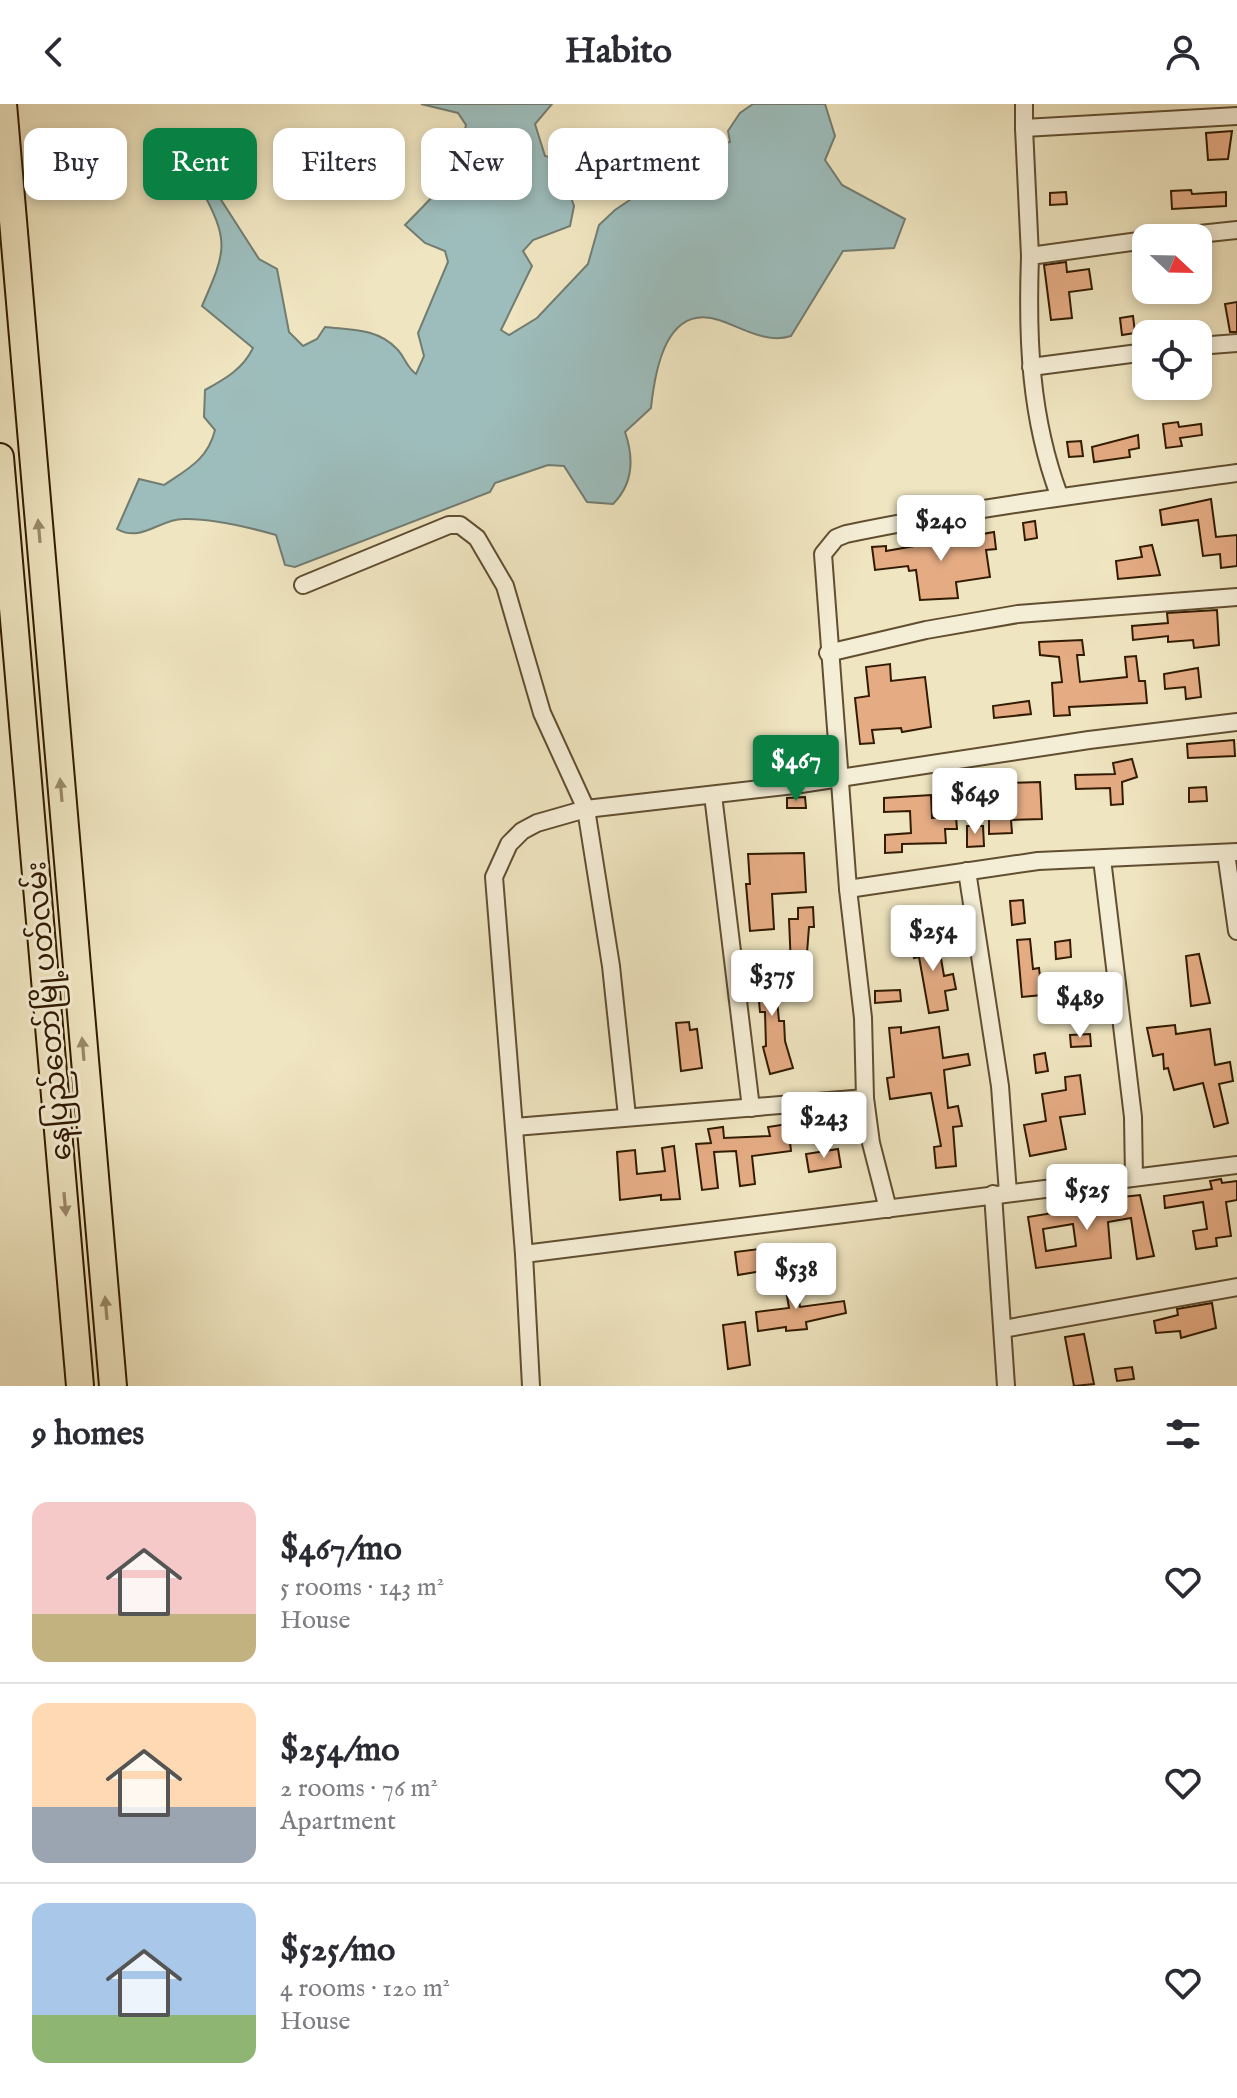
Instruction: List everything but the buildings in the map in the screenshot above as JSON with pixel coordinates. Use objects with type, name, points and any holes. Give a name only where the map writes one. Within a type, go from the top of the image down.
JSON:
[{"type":"main road","name":"နေပြည်တော်မြို့ပတ်လမ်း","points":[[3,104],[113,1386]]},
{"type":"main road","points":[[0,457],[80,1386]]},
{"type":"street","points":[[1024,104],[1031,367],[1040,436],[1059,495]]},
{"type":"street","points":[[1024,128],[1237,116]]},
{"type":"street","points":[[1212,233],[1237,230]]},
{"type":"street","points":[[1030,256],[1132,242]]},
{"type":"street","points":[[1212,345],[1237,343]]},
{"type":"street","points":[[1031,367],[1132,354]]},
{"type":"street","points":[[888,1209],[871,1143],[865,1098],[863,1018],[848,889],[823,554],[836,538],[935,516],[1059,495],[1237,473]]},
{"type":"street","points":[[303,585],[449,525],[460,525],[469,530],[505,586],[542,713],[586,809],[611,966],[627,1116]]},
{"type":"street","points":[[828,653],[926,630],[1018,614],[1237,597]]},
{"type":"street","points":[[531,1386],[515,1127],[494,877],[509,844],[522,831],[537,823],[586,809],[713,795],[1237,722]]},
{"type":"street","points":[[713,795],[751,1108]]},
{"type":"street","points":[[848,889],[1038,861],[1232,853],[1237,931]]},
{"type":"street","points":[[1102,859],[1133,1117],[1134,1177]]},
{"type":"street","points":[[967,871],[1000,1086],[1006,1386]]},
{"type":"street","points":[[515,1127],[865,1098]]},
{"type":"street","points":[[524,1254],[1237,1165]]},
{"type":"street","points":[[1003,1329],[1237,1287]]},
{"type":"water","points":[[421,104],[552,104],[535,124],[545,156],[548,157],[548,200],[572,200],[574,206],[570,226],[533,240],[523,251],[532,266],[501,330],[509,335],[537,318],[588,264],[599,225],[630,200],[728,200],[728,131],[740,113],[753,104],[825,104],[835,136],[825,160],[842,185],[905,219],[894,248],[843,251],[791,336],[764,337],[719,320],[701,317],[687,321],[675,330],[660,359],[651,408],[625,432],[630,451],[630,470],[625,488],[613,504],[587,502],[564,466],[548,465],[495,483],[490,492],[295,567],[285,565],[276,535],[242,526],[183,519],[142,532],[126,533],[117,529],[139,479],[164,485],[202,456],[215,430],[204,417],[205,390],[239,368],[253,348],[202,306],[222,245],[207,200],[221,200],[259,259],[277,269],[289,332],[303,346],[317,339],[325,327],[363,331],[389,342],[416,374],[424,356],[418,333],[448,262],[445,251],[425,243],[405,225],[429,200],[532,200],[532,128],[465,128],[458,113]]}]
